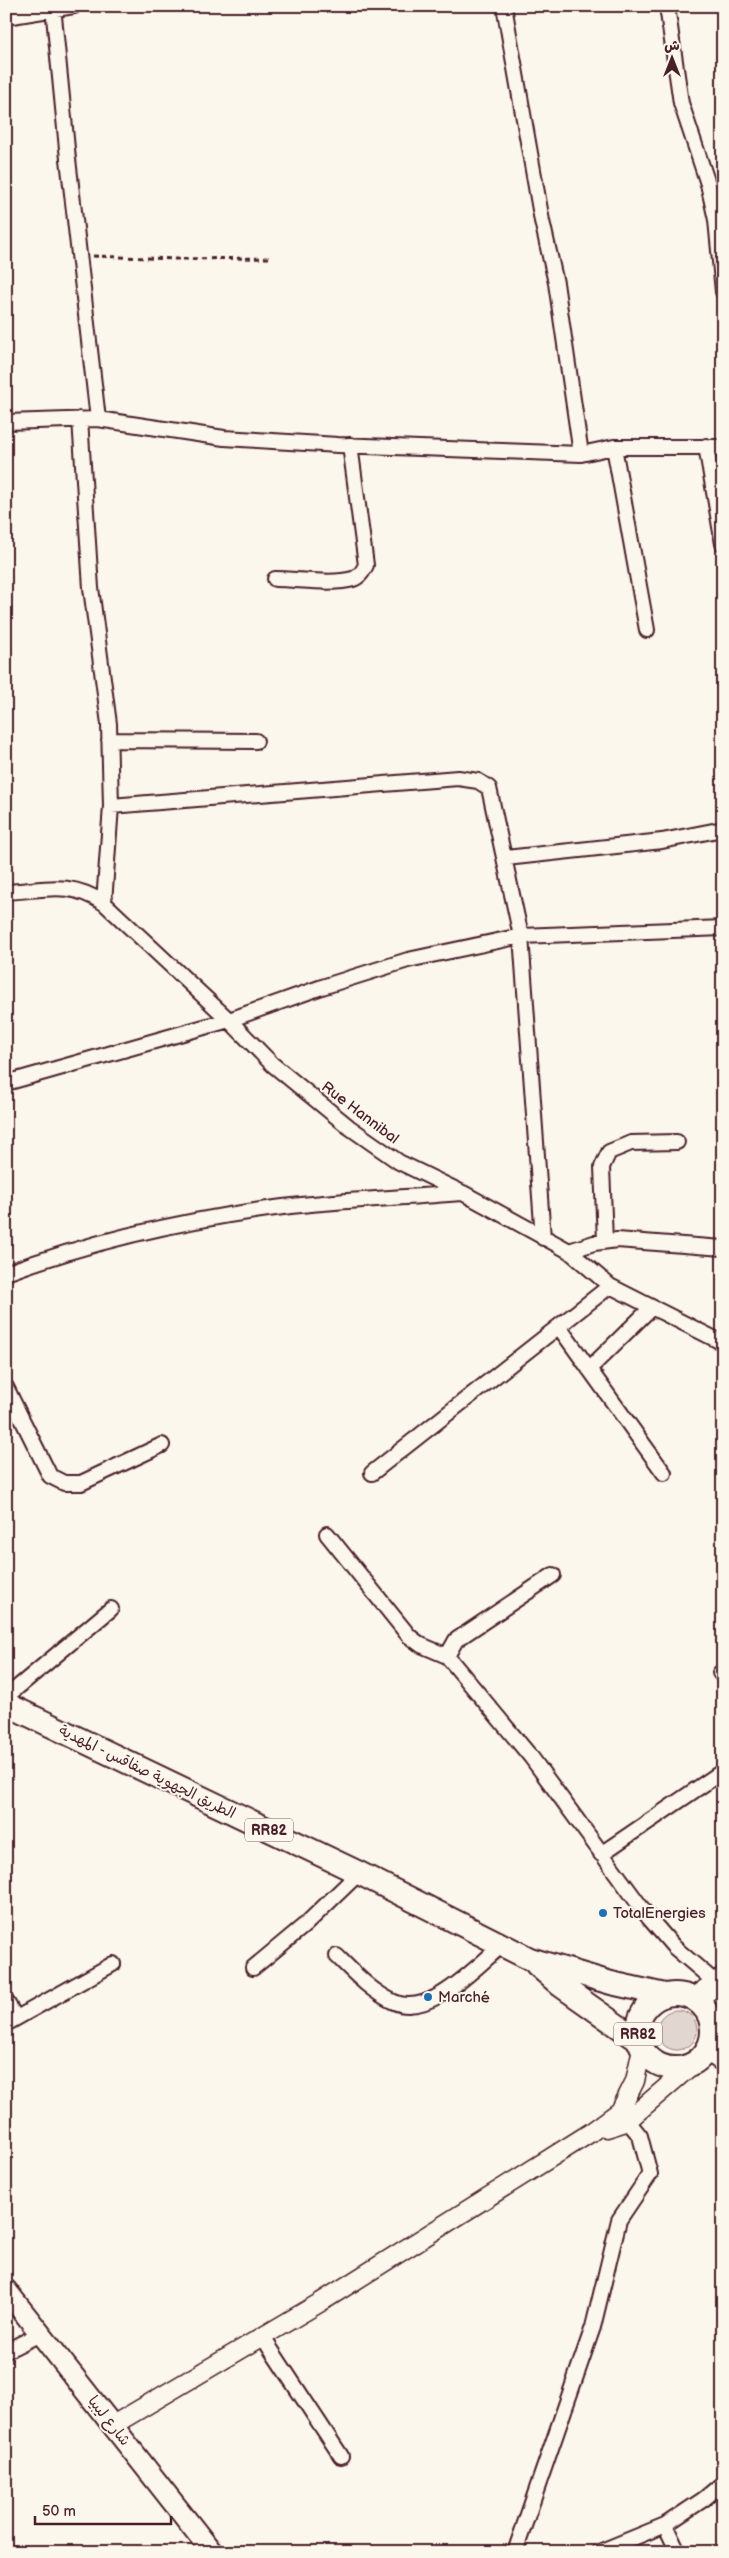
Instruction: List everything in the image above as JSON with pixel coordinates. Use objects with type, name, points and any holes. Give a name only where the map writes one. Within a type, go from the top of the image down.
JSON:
[{"type":"main road","name":"الطريق الجهوية صفاقس - المهدية","points":[[6,1704],[359,1873],[530,1960],[611,1983],[665,1995]]},
{"type":"main road","name":"الطريق الجهوية صفاقس - المهدية","points":[[530,1960],[640,2045]]},
{"type":"main road","points":[[713,2047],[709,2014],[694,1999],[719,1981]]},
{"type":"main road","name":"RR82","points":[[694,1999],[680,1994],[665,1995],[649,2005],[643,2013],[638,2032],[640,2045],[651,2060],[664,2067],[678,2068],[713,2047]]},
{"type":"main road","name":"شارع ليبيا","points":[[6,2290],[212,2552]]},
{"type":"street","points":[[6,17],[74,6]]},
{"type":"street","points":[[504,6],[542,221],[556,283],[581,454]]},
{"type":"street","points":[[667,6],[681,103],[708,184],[716,220],[723,292]]},
{"type":"street","points":[[53,8],[98,419]]},
{"type":"street","points":[[80,419],[91,588],[105,688],[109,740],[111,806],[104,903]]},
{"type":"street","points":[[6,422],[98,419],[224,438],[350,446],[581,454],[614,447],[723,447]]},
{"type":"street","points":[[275,579],[355,579],[362,574],[366,565],[350,446]]},
{"type":"street","points":[[706,446],[723,544]]},
{"type":"street","points":[[614,447],[647,630]]},
{"type":"street","points":[[109,740],[256,740]]},
{"type":"street","points":[[111,806],[458,778],[478,781],[489,788],[506,858],[521,936],[544,1238]]},
{"type":"street","points":[[506,858],[662,841],[723,829]]},
{"type":"street","name":"Rue Hannibal","points":[[6,892],[62,888],[86,891],[104,903],[229,1020],[272,1064],[348,1127],[399,1162],[463,1193],[569,1251],[610,1286],[723,1343]]},
{"type":"street","points":[[6,1083],[229,1020],[322,987],[408,960],[521,936],[723,928]]},
{"type":"street","points":[[605,1241],[602,1167],[609,1152],[631,1143],[677,1142]]},
{"type":"street","points":[[6,1273],[112,1239],[191,1222],[284,1207],[463,1193]]},
{"type":"street","points":[[569,1251],[605,1241],[723,1248]]},
{"type":"street","points":[[372,1474],[610,1286]]},
{"type":"street","points":[[589,1369],[651,1308]]},
{"type":"street","points":[[559,1327],[664,1473]]},
{"type":"street","points":[[6,1387],[50,1476],[64,1483],[82,1483],[162,1445]]},
{"type":"street","points":[[327,1534],[409,1636],[421,1645],[447,1656],[531,1756],[601,1854],[674,1947],[719,1981]]},
{"type":"street","points":[[447,1656],[456,1640],[553,1575]]},
{"type":"street","points":[[6,1697],[111,1609]]},
{"type":"street","points":[[601,1854],[723,1772]]},
{"type":"street","points":[[253,1968],[306,1924],[359,1873]]},
{"type":"street","points":[[337,1956],[371,1988],[395,2003],[415,2004],[430,2001],[443,1995],[501,1946]]},
{"type":"street","points":[[6,2001],[11,2021],[113,1964]]},
{"type":"street","points":[[623,2116],[635,2081],[640,2045]]},
{"type":"street","points":[[113,2425],[321,2302],[590,2133],[623,2116],[713,2047]]},
{"type":"street","points":[[515,2552],[593,2328],[619,2220],[650,2174],[640,2136],[623,2116]]},
{"type":"street","points":[[6,2351],[40,2334]]},
{"type":"street","points":[[262,2336],[341,2456]]},
{"type":"street","points":[[599,2552],[665,2525],[704,2499],[723,2483]]},
{"type":"street","points":[[665,2525],[678,2552]]},
{"type":"path","points":[[80,256],[176,259],[272,258]]},
{"type":"shaded area","points":[[673,2010],[681,2010],[688,2013],[694,2019],[697,2030],[694,2041],[688,2047],[681,2050],[673,2050],[666,2047],[660,2041],[657,2034],[657,2026],[660,2019],[666,2013]]},
{"type":"place","name":"TotalEnergies","points":[[603,1913]]},
{"type":"place","name":"Marché","points":[[428,1997]]}]
